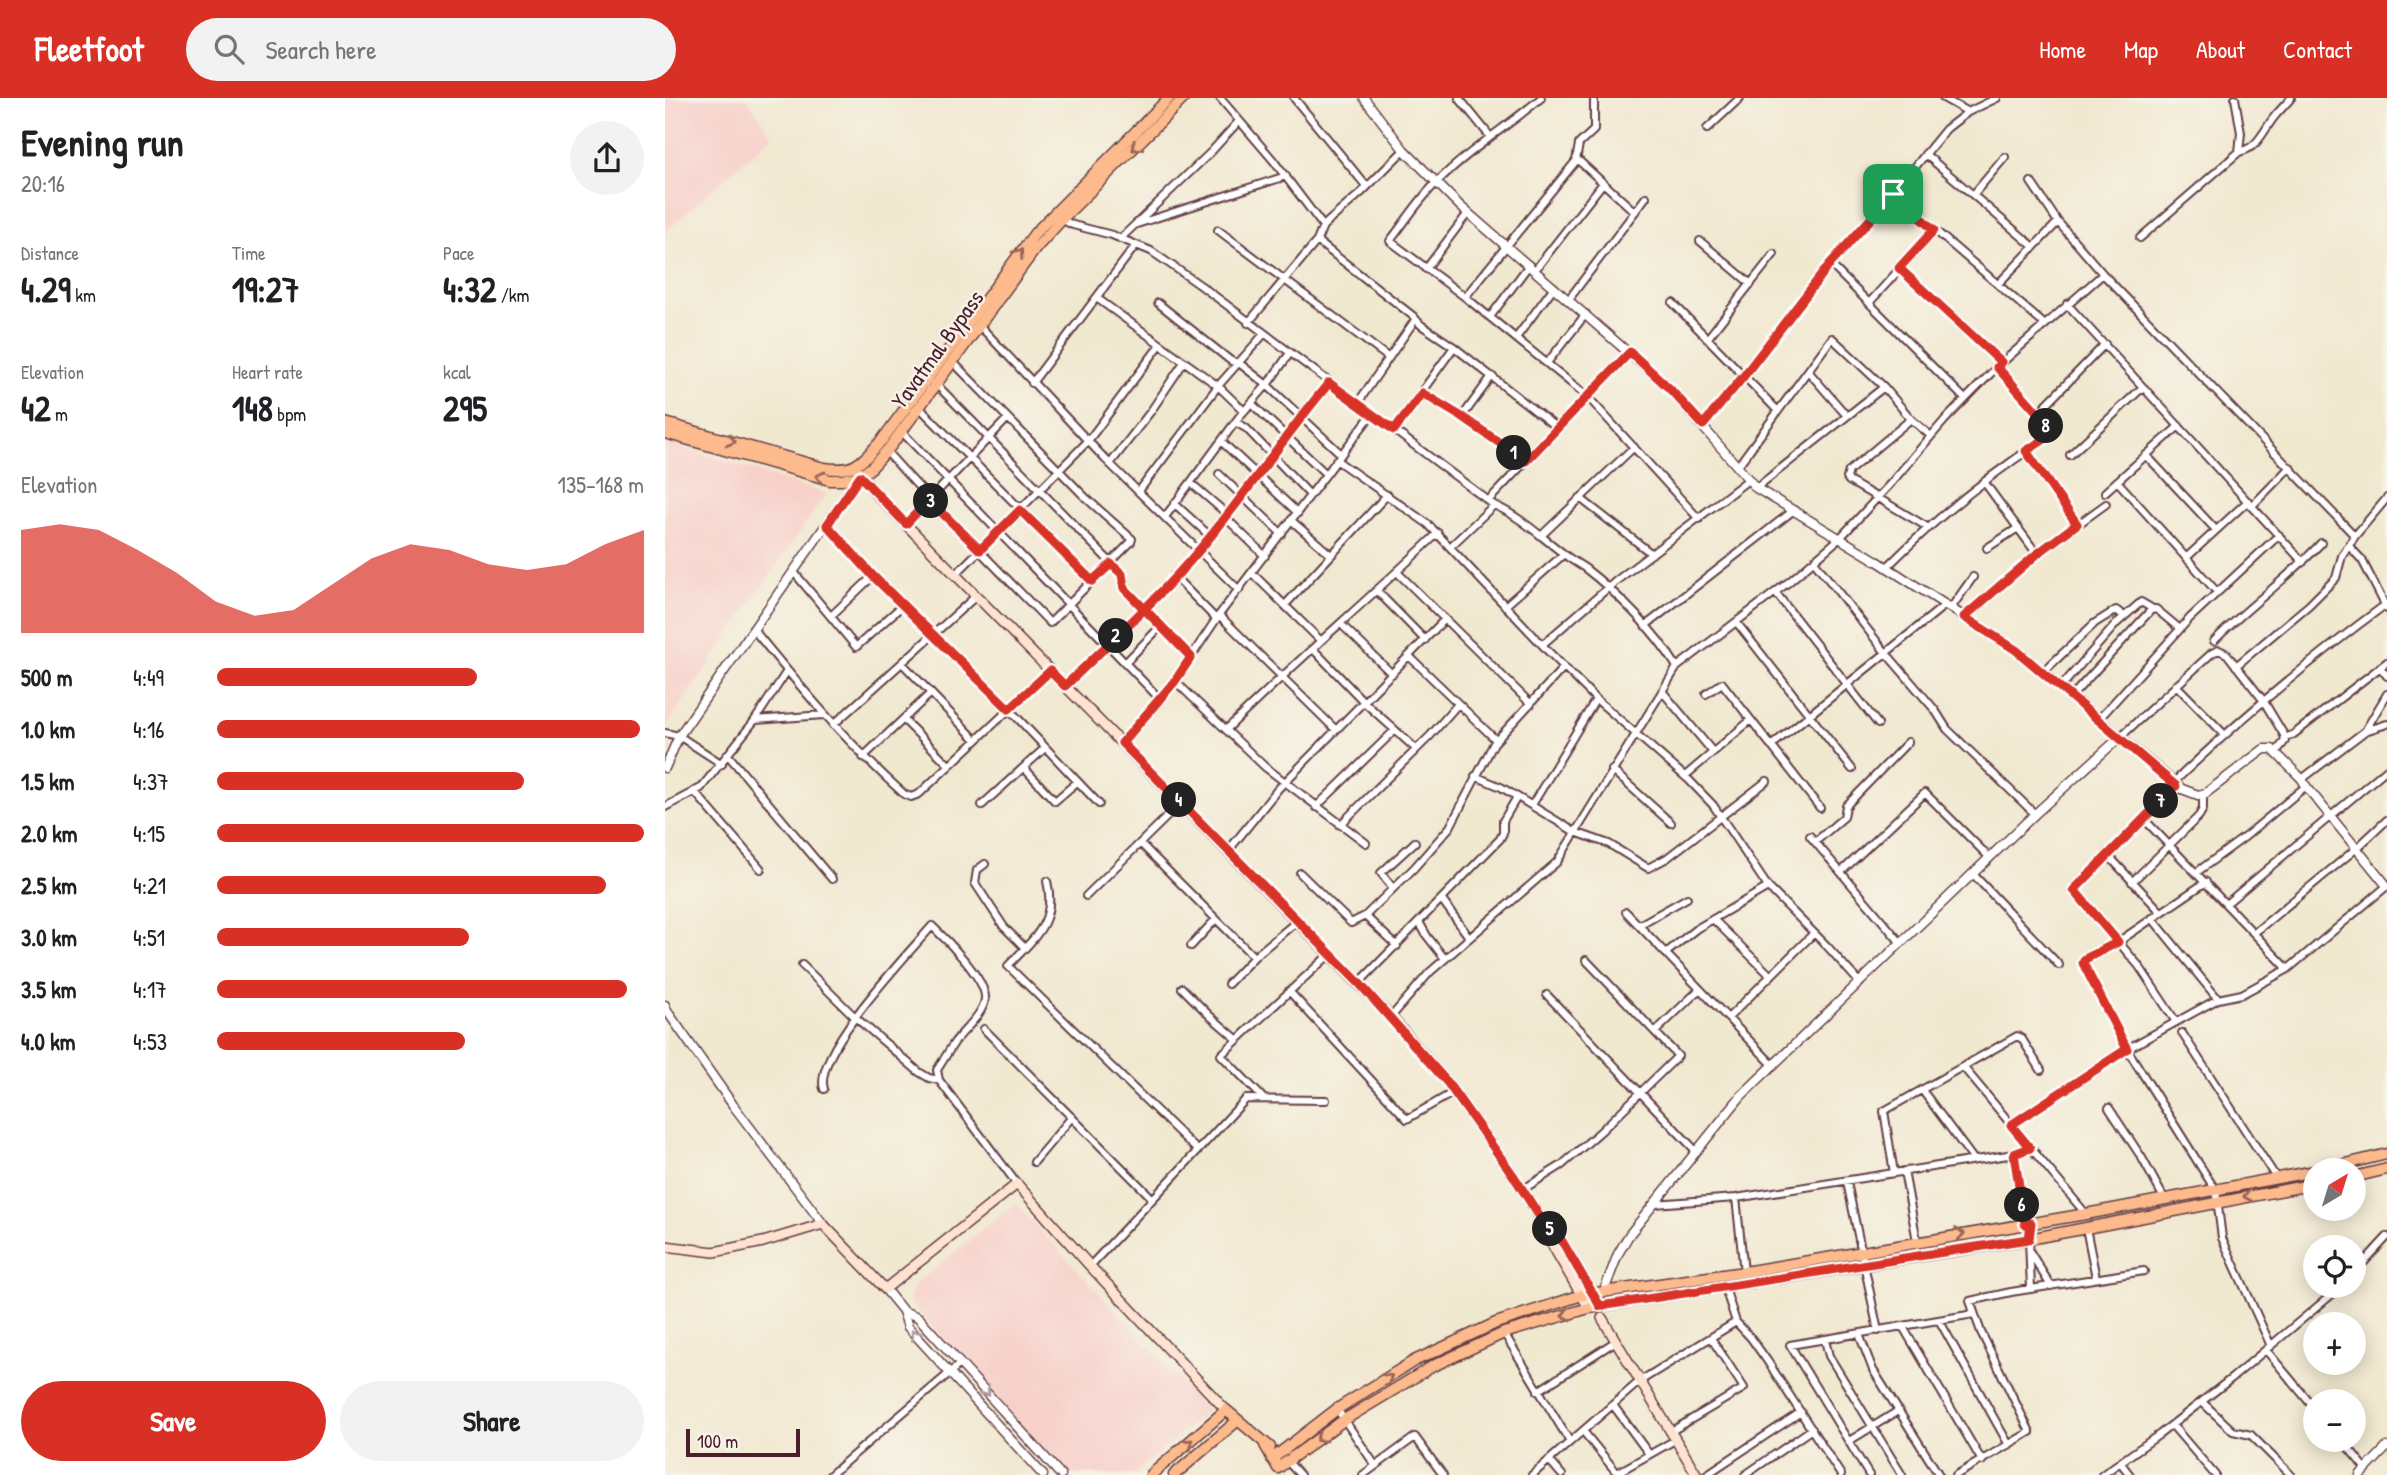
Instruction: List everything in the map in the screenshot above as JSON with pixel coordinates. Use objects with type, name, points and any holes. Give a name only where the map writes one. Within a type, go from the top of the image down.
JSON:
[{"type":"main road","name":"Yavatmal Bypass","points":[[858,471],[886,451],[1057,217],[1169,98]]},
{"type":"main road","name":"Yavatmal Bypass","points":[[858,471],[1035,233],[1057,217],[1184,98]]},
{"type":"main road","points":[[665,423],[824,468],[858,471],[955,575],[1391,1017],[1454,1092],[1548,1228],[1559,1236],[1599,1292]]},
{"type":"main road","points":[[665,433],[830,480],[842,481],[858,471]]},
{"type":"main road","points":[[2366,1159],[2387,1154]]},
{"type":"main road","points":[[2366,1174],[2387,1169]]},
{"type":"main road","points":[[1280,1463],[1337,1409],[1414,1362],[1496,1323],[1582,1295],[1744,1272],[2086,1214],[2303,1174]]},
{"type":"main road","points":[[665,1246],[714,1252],[763,1242],[823,1224],[885,1289],[1017,1184],[1090,1266],[1280,1463]]},
{"type":"main road","points":[[1280,1463],[1433,1366],[1504,1333],[1595,1307],[1865,1264],[2029,1245],[2086,1228],[2303,1186]]},
{"type":"main road","points":[[1548,1228],[1550,1241],[1582,1295],[1595,1307]]},
{"type":"main road","points":[[1595,1307],[1599,1292]]},
{"type":"main road","points":[[1602,1318],[1697,1475]]},
{"type":"main road","points":[[1151,1475],[1226,1410]]},
{"type":"main road","points":[[1174,1475],[1237,1421]]},
{"type":"street","points":[[1220,98],[1286,176],[1323,226]]},
{"type":"street","points":[[1294,98],[1367,187]]},
{"type":"street","points":[[1364,98],[1404,150],[1468,213],[1669,388],[1756,488],[1887,567],[2016,650],[2189,793],[2203,794],[2213,789],[2264,749],[2276,752],[2304,782],[2387,886],[2288,969],[2242,994],[2218,999],[2127,1049],[2011,1125]]},
{"type":"street","points":[[1459,98],[1489,135]]},
{"type":"street","points":[[1541,98],[1520,116],[1489,135],[1436,182],[1390,242],[1465,297],[1587,396],[1699,519]]},
{"type":"street","points":[[1465,297],[1577,159],[1579,144],[1594,130],[1594,98]]},
{"type":"street","points":[[1707,129],[1731,101],[1740,98]]},
{"type":"street","points":[[1943,98],[1968,112]]},
{"type":"street","points":[[1703,425],[1830,264],[1893,194],[1946,129],[1968,112],[1997,98]]},
{"type":"street","points":[[2235,98],[2241,133],[2239,152]]},
{"type":"street","points":[[2140,238],[2239,152],[2248,150],[2266,133],[2273,118],[2291,98]]},
{"type":"street","points":[[1120,239],[1211,152],[1239,121]]},
{"type":"street","points":[[1248,323],[1317,241],[1323,226],[1404,150]]},
{"type":"street","points":[[1926,154],[2033,247]]},
{"type":"street","points":[[1973,195],[2005,157]]},
{"type":"street","points":[[1577,159],[1635,212]]},
{"type":"street","points":[[1136,225],[1286,176]]},
{"type":"street","points":[[2031,182],[2058,222],[2103,274],[2355,536]]},
{"type":"street","points":[[1490,317],[1603,183]]},
{"type":"street","points":[[1893,194],[2045,325]]},
{"type":"street","points":[[1569,299],[1646,197]]},
{"type":"street","points":[[1426,269],[1468,213]]},
{"type":"street","points":[[1057,217],[1151,251],[1171,265],[1492,503],[1514,514],[1586,569],[1645,626],[1677,667]]},
{"type":"street","points":[[1997,284],[2058,222]]},
{"type":"street","points":[[1218,230],[1389,358]]},
{"type":"street","points":[[1869,303],[1934,230]]},
{"type":"street","points":[[1317,241],[1556,428]]},
{"type":"street","points":[[1700,241],[1751,284]]},
{"type":"street","points":[[1032,383],[1098,299],[1136,245]]},
{"type":"street","points":[[1707,339],[1774,254]]},
{"type":"street","points":[[1830,264],[1965,399]]},
{"type":"street","points":[[1887,567],[1929,528],[2026,451],[2051,435],[2038,413],[1999,364],[1899,268]]},
{"type":"street","points":[[1391,1017],[1430,972],[1557,862],[1677,667],[1737,624],[1840,538],[1999,364],[2103,274]]},
{"type":"street","points":[[1517,338],[1555,287]]},
{"type":"street","points":[[1098,299],[1218,386],[1244,411]]},
{"type":"street","points":[[1158,303],[1266,385],[1339,457],[1429,524],[1596,699],[1685,776],[1721,815],[1767,887],[1860,983]]},
{"type":"street","points":[[1673,303],[1778,411]]},
{"type":"street","points":[[2067,304],[2303,562]]},
{"type":"street","points":[[1548,363],[1586,314]]},
{"type":"street","points":[[1357,404],[1415,320]]},
{"type":"street","points":[[979,325],[1110,464],[1239,590]]},
{"type":"street","points":[[1139,491],[1218,386],[1264,334]]},
{"type":"street","points":[[1737,467],[1832,338],[1931,436]]},
{"type":"street","points":[[2038,413],[2105,344]]},
{"type":"street","points":[[955,575],[1088,441],[1160,345]]},
{"type":"street","points":[[1394,430],[1454,347]]},
{"type":"street","points":[[1450,547],[1556,428],[1630,352]]},
{"type":"street","points":[[1165,517],[1290,353]]},
{"type":"street","points":[[886,451],[929,500],[1050,623],[1111,564],[1132,539],[1059,471],[953,361]]},
{"type":"street","points":[[1110,464],[1184,362]]},
{"type":"street","points":[[1808,371],[1847,416]]},
{"type":"street","points":[[1462,417],[1492,376]]},
{"type":"street","points":[[1065,686],[1199,551],[1271,454],[1329,383]]},
{"type":"street","points":[[936,384],[1122,574],[1124,588],[1191,657]]},
{"type":"street","points":[[1756,488],[1884,387]]},
{"type":"street","points":[[2070,455],[2143,387]]},
{"type":"street","points":[[1422,393],[1526,461]]},
{"type":"street","points":[[1251,403],[1326,474]]},
{"type":"street","points":[[919,407],[1092,581]]},
{"type":"street","points":[[1122,743],[1175,681],[1218,617],[1372,414]]},
{"type":"street","points":[[906,524],[1007,419]]},
{"type":"street","points":[[1911,419],[1846,475],[1849,481],[1929,528]]},
{"type":"street","points":[[1235,422],[1246,428],[1310,495]]},
{"type":"street","points":[[2105,492],[2179,426]]},
{"type":"street","points":[[901,431],[1160,699]]},
{"type":"street","points":[[1222,442],[1298,513]]},
{"type":"street","points":[[1542,535],[1634,447]]},
{"type":"street","points":[[2026,451],[2077,524]]},
{"type":"street","points":[[2146,455],[2216,530]]},
{"type":"street","points":[[2186,558],[2290,467]]},
{"type":"street","points":[[665,768],[678,736],[827,525],[858,471]]},
{"type":"street","points":[[1219,474],[1282,534]]},
{"type":"street","points":[[1543,644],[1608,589],[1748,480]]},
{"type":"street","points":[[2117,481],[2217,592]]},
{"type":"street","points":[[1985,483],[2037,554]]},
{"type":"street","points":[[1192,484],[1265,556]]},
{"type":"street","points":[[1285,605],[1387,495]]},
{"type":"street","points":[[1580,498],[1652,554]]},
{"type":"street","points":[[2236,666],[2330,585],[2339,574],[2340,560],[2355,536],[2387,498]]},
{"type":"street","points":[[1175,503],[1210,536]]},
{"type":"street","points":[[1964,617],[2037,554],[2106,504]]},
{"type":"street","points":[[1645,626],[1794,510]]},
{"type":"street","points":[[1292,521],[1331,555]]},
{"type":"street","points":[[827,525],[873,576],[1009,709],[1099,804]]},
{"type":"street","points":[[1987,548],[2018,528]]},
{"type":"street","points":[[1226,730],[1282,675],[1438,533]]},
{"type":"street","points":[[2098,720],[2190,618],[2279,535]]},
{"type":"street","points":[[2214,641],[2321,543]]},
{"type":"street","points":[[2176,1022],[2139,966],[2074,890],[2224,734],[2316,656],[2386,607],[2362,560],[2349,546]]},
{"type":"street","points":[[1505,606],[1563,554]]},
{"type":"street","points":[[1814,561],[1886,653],[1935,710],[1947,729],[2035,814]]},
{"type":"street","points":[[793,571],[856,647],[903,605]]},
{"type":"street","points":[[1397,572],[1531,705]]},
{"type":"street","points":[[1252,573],[1321,641]]},
{"type":"street","points":[[831,617],[873,576]]},
{"type":"street","points":[[1174,576],[1282,675],[1336,730]]},
{"type":"street","points":[[1771,747],[1948,606],[1973,577]]},
{"type":"street","points":[[1377,590],[1425,640]]},
{"type":"street","points":[[1776,593],[1878,724]]},
{"type":"street","points":[[833,725],[976,596]]},
{"type":"street","points":[[2060,688],[2124,616],[2141,602],[2180,629]]},
{"type":"street","points":[[2071,697],[2153,608]]},
{"type":"street","points":[[2042,673],[2095,623],[2116,610],[2124,616]]},
{"type":"street","points":[[1228,851],[1285,782],[1445,619]]},
{"type":"street","points":[[1341,624],[1392,674]]},
{"type":"street","points":[[1737,624],[1852,769]]},
{"type":"street","points":[[1125,663],[1160,627]]},
{"type":"street","points":[[753,629],[824,715],[863,757],[904,794],[911,797],[919,794],[1050,671]]},
{"type":"street","points":[[1313,649],[1364,702],[1416,749]]},
{"type":"street","points":[[1599,1292],[1629,1234],[1741,1096],[2035,814],[2216,650],[2227,654],[2263,700],[2285,738]]},
{"type":"street","points":[[1409,656],[1496,740]]},
{"type":"street","points":[[2276,752],[2285,738],[2294,734],[2387,662]]},
{"type":"street","points":[[902,663],[975,740]]},
{"type":"street","points":[[1300,873],[1351,923],[1365,916],[1450,827],[1496,740],[1564,667]]},
{"type":"street","points":[[2380,667],[2387,676]]},
{"type":"street","points":[[665,807],[701,788],[755,720],[787,671]]},
{"type":"street","points":[[1175,681],[1285,782],[1366,843]]},
{"type":"street","points":[[1706,694],[1721,683],[1820,808]]},
{"type":"street","points":[[2176,685],[2224,734]]},
{"type":"street","points":[[1662,691],[1712,751]]},
{"type":"street","points":[[863,757],[931,694]]},
{"type":"street","points":[[2197,872],[2246,836],[2304,782],[2365,731],[2387,694]]},
{"type":"street","points":[[1532,805],[1596,699]]},
{"type":"street","points":[[1340,825],[1458,704]]},
{"type":"street","points":[[755,720],[824,715]]},
{"type":"street","points":[[904,719],[949,765]]},
{"type":"street","points":[[1685,776],[1751,720]]},
{"type":"street","points":[[2365,731],[2387,724]]},
{"type":"street","points":[[1316,807],[1395,730]]},
{"type":"street","points":[[665,733],[678,736],[722,764]]},
{"type":"street","points":[[1901,943],[1813,839],[1844,817],[1846,806],[1908,742]]},
{"type":"street","points":[[982,805],[1045,748]]},
{"type":"street","points":[[728,755],[832,879]]},
{"type":"street","points":[[1024,768],[1055,801],[1077,782]]},
{"type":"street","points":[[2227,903],[2387,769]]},
{"type":"street","points":[[1612,770],[1671,824]]},
{"type":"street","points":[[1475,776],[1532,805],[1575,832],[1609,844],[1647,868],[1667,858],[1767,781]]},
{"type":"street","points":[[694,791],[761,869]]},
{"type":"street","points":[[1841,872],[1925,793],[1990,858]]},
{"type":"street","points":[[2132,882],[2171,846],[2201,813],[2203,794]]},
{"type":"street","points":[[1359,983],[1500,839],[1503,834],[1503,821],[1517,797]]},
{"type":"street","points":[[1086,896],[1181,803]]},
{"type":"street","points":[[2144,819],[2288,969]]},
{"type":"street","points":[[2254,933],[2387,820]]},
{"type":"street","points":[[1394,888],[1381,873],[1415,842]]},
{"type":"street","points":[[1140,843],[1254,957]]},
{"type":"street","points":[[2107,854],[2161,912]]},
{"type":"street","points":[[985,863],[977,870],[975,883],[1004,928],[1025,948]]},
{"type":"street","points":[[1973,874],[2059,965]]},
{"type":"street","points":[[1047,881],[1051,895],[1049,916],[1009,966],[1197,1150]]},
{"type":"street","points":[[2206,882],[2118,942],[2085,959],[2083,963],[2127,1049],[2216,1191],[2222,1238],[2268,1348],[2303,1393]]},
{"type":"street","points":[[1666,953],[1696,929],[1767,887]]},
{"type":"street","points":[[1639,925],[1687,898]]},
{"type":"street","points":[[1441,900],[1469,937]]},
{"type":"street","points":[[1626,912],[1773,1065]]},
{"type":"street","points":[[1365,916],[1397,946]]},
{"type":"street","points":[[1191,946],[1216,919]]},
{"type":"street","points":[[1713,919],[1771,976]]},
{"type":"street","points":[[2152,919],[2218,999]]},
{"type":"street","points":[[1228,984],[1254,957],[1297,921]]},
{"type":"street","points":[[1419,922],[1445,959]]},
{"type":"street","points":[[824,1089],[823,1076],[828,1059],[855,1017],[932,926],[956,948],[982,986],[985,997],[982,1008],[937,1070],[939,1080],[1017,1184]]},
{"type":"street","points":[[1728,1018],[1813,934]]},
{"type":"street","points":[[1262,1097],[1221,1055],[1330,954]]},
{"type":"street","points":[[1522,1190],[1562,1165],[1678,1056],[1586,960]]},
{"type":"street","points":[[802,965],[855,1017],[919,1072],[929,1079],[939,1080]]},
{"type":"street","points":[[1182,988],[1238,1040]]},
{"type":"street","points":[[1655,1032],[1700,989]]},
{"type":"street","points":[[1289,991],[1407,1119],[1454,1092]]},
{"type":"street","points":[[1547,995],[1696,1151]]},
{"type":"street","points":[[665,1005],[733,1105],[823,1224]]},
{"type":"street","points":[[665,1026],[672,1019]]},
{"type":"street","points":[[984,1029],[1152,1198]]},
{"type":"street","points":[[2182,1033],[2277,1179]]},
{"type":"street","points":[[1894,1173],[1884,1111],[2017,1036],[2022,1039],[2041,1070]]},
{"type":"street","points":[[1964,1068],[2086,1214]]},
{"type":"street","points":[[1922,1090],[1974,1160]]},
{"type":"street","points":[[1090,1266],[1246,1099],[1262,1097],[1273,1100],[1326,1100]]},
{"type":"street","points":[[2109,1108],[2165,1200]]},
{"type":"street","points":[[1034,1162],[1072,1117]]},
{"type":"street","points":[[1654,1203],[1736,1198],[1847,1182],[2014,1154],[2030,1148]]},
{"type":"street","points":[[2014,1154],[2028,1223],[2031,1289]]},
{"type":"street","points":[[1904,1171],[1917,1241]]},
{"type":"street","points":[[1847,1182],[1878,1331]]},
{"type":"street","points":[[1736,1198],[1744,1272]]},
{"type":"street","points":[[2086,1228],[2096,1278]]},
{"type":"street","points":[[2366,1260],[2387,1237]]},
{"type":"street","points":[[2029,1245],[2050,1286]]},
{"type":"street","points":[[1956,1475],[1969,1472],[2030,1432],[1981,1332],[1970,1301],[2144,1271]]},
{"type":"street","points":[[1725,1288],[1736,1322],[1751,1338],[1841,1475]]},
{"type":"street","points":[[885,1289],[903,1311],[908,1327],[1043,1475]]},
{"type":"street","points":[[2102,1475],[2202,1402],[2328,1298]]},
{"type":"street","points":[[1595,1307],[1602,1318]]},
{"type":"street","points":[[903,1311],[918,1317],[1061,1475]]},
{"type":"street","points":[[1869,1475],[1790,1345],[1974,1314]]},
{"type":"street","points":[[1939,1320],[2009,1445]]},
{"type":"street","points":[[1532,1475],[1640,1381],[1736,1322]]},
{"type":"street","points":[[1903,1326],[1982,1461]]},
{"type":"street","points":[[1504,1333],[1570,1442]]},
{"type":"street","points":[[1859,1334],[1873,1370],[1939,1475]]},
{"type":"street","points":[[1583,1431],[1617,1473],[1744,1388],[1711,1338]]},
{"type":"street","points":[[1825,1340],[1829,1356],[1902,1475]]},
{"type":"street","points":[[1538,1391],[1616,1341]]},
{"type":"street","points":[[830,1475],[960,1364]]},
{"type":"street","points":[[2202,1402],[2233,1431],[2251,1435],[2291,1475]]},
{"type":"street","points":[[1613,1405],[1649,1454]]},
{"type":"street","points":[[1337,1409],[1374,1465]]},
{"type":"street","points":[[1849,1441],[1898,1411]]},
{"type":"street","points":[[1706,1475],[1801,1412]]},
{"type":"street","points":[[2172,1425],[2215,1475]]},
{"type":"street","points":[[1745,1475],[1812,1430]]},
{"type":"street","points":[[1363,1475],[1415,1437],[1443,1475]]},
{"type":"street","points":[[2350,1452],[2363,1472],[2387,1447]]},
{"type":"street","points":[[1549,1460],[1562,1475]]},
{"type":"street","points":[[2120,1462],[2130,1475]]},
{"type":"street","points":[[1280,1463],[1300,1475]]},
{"type":"shaded area","points":[[665,98],[747,98],[772,136],[665,232]]},
{"type":"shaded area","points":[[665,441],[826,494],[665,728]]},
{"type":"shaded area","points":[[1015,1203],[1208,1410],[1133,1475],[1064,1475],[909,1301],[914,1285]]},
{"type":"route","points":[[1893,194],[1830,264],[1703,425],[1669,388],[1630,352],[1526,461],[1422,393],[1394,430],[1329,383],[1296,422],[1199,551],[1143,610],[1065,686],[1050,671],[1009,709],[873,576],[827,525],[860,476],[906,524],[929,500],[980,550],[1020,510],[1092,581],[1111,564],[1122,574],[1124,588],[1143,610],[1191,657],[1175,681],[1122,743],[1359,983],[1447,1082],[1548,1228],[1559,1236],[1600,1306],[2029,1239],[2031,1223],[2025,1224],[2014,1154],[2030,1148],[2011,1125],[2127,1049],[2083,963],[2085,959],[2118,942],[2074,890],[2176,786],[2016,650],[1964,617],[2037,554],[2077,524],[2026,451],[2051,435],[2038,413],[1997,367],[2001,362],[1899,268],[1934,230],[1893,194]]}]
